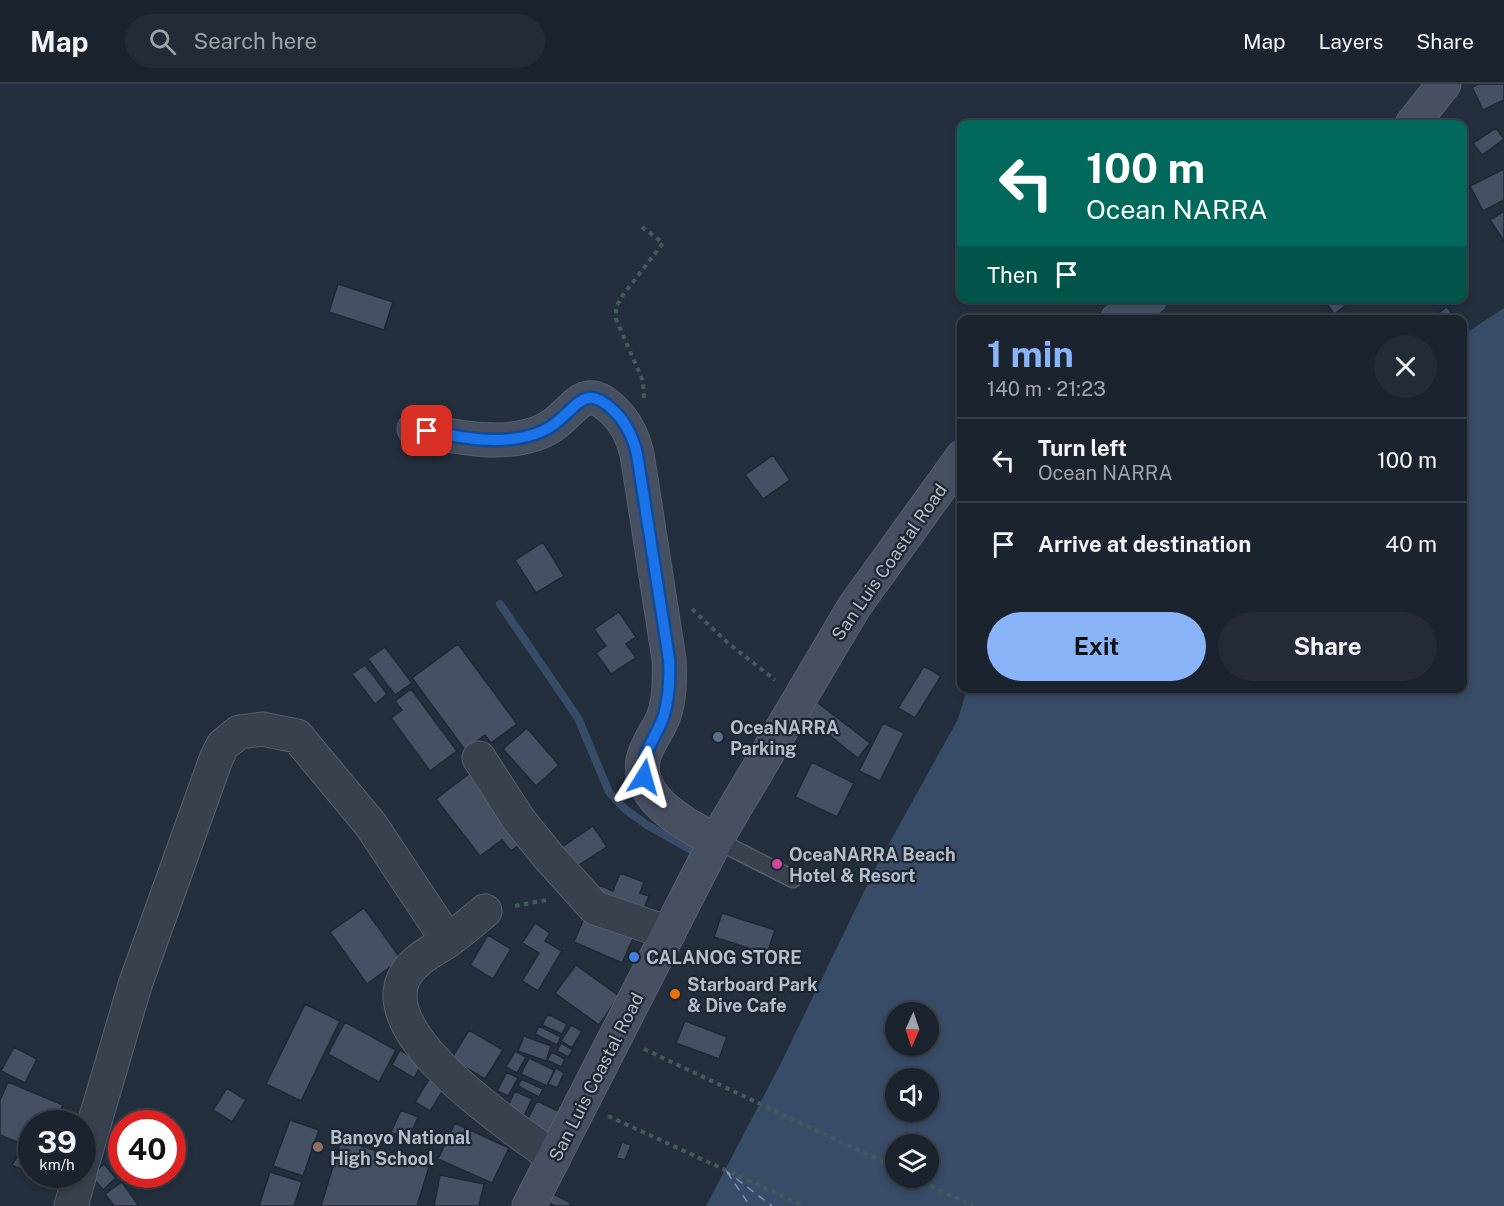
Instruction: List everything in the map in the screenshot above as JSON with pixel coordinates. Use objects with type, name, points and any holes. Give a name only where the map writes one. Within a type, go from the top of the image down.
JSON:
[{"type":"street","points":[[1415,120],[1444,84]]},
{"type":"street","points":[[1124,315],[1142,303]]},
{"type":"street","points":[[414,429],[481,440],[513,439],[528,436],[554,425],[581,400],[590,398],[603,402],[622,419],[633,440],[637,454],[669,659],[670,682],[667,699],[663,717],[644,758],[644,777],[650,791],[670,813],[716,840]]},
{"type":"street","name":"San Luis Coastal Road","points":[[529,1206],[716,840],[854,607],[957,465]]},
{"type":"street","points":[[96,1118],[135,986],[216,759],[223,745],[239,732],[262,729],[297,736],[371,825],[448,940]]},
{"type":"street","points":[[479,758],[519,820],[580,894],[595,908],[669,933]]},
{"type":"street","points":[[485,911],[413,965],[404,979],[401,995],[402,1007],[407,1024],[416,1040],[437,1065],[554,1158]]},
{"type":"street","points":[[71,1206],[76,1188]]},
{"type":"lane","points":[[716,840],[793,879]]},
{"type":"path","points":[[690,607],[728,643],[799,699]]},
{"type":"path","points":[[485,911],[580,894]]},
{"type":"path","points":[[617,1036],[885,1163]]},
{"type":"path","points":[[583,1104],[804,1206]]},
{"type":"path","points":[[935,1188],[973,1206]]},
{"type":"water","points":[[1504,308],[1504,1206],[706,1206],[779,1067],[875,869],[958,719],[966,693],[1467,693],[1467,332]]},
{"type":"building","points":[[1479,84],[1504,84],[1504,100],[1483,110],[1472,87]]},
{"type":"building","points":[[1496,128],[1504,139],[1482,155],[1473,143]]},
{"type":"building","points":[[1504,169],[1504,200],[1483,211],[1470,186]]},
{"type":"building","points":[[1504,211],[1504,241],[1490,220]]},
{"type":"building","points":[[338,284],[393,302],[384,330],[329,312]]},
{"type":"building","points":[[1326,303],[1349,303],[1334,314]]},
{"type":"building","points":[[1447,307],[1453,315],[1435,315]]},
{"type":"building","points":[[773,455],[790,480],[763,499],[745,475]]},
{"type":"building","points":[[543,542],[564,576],[536,593],[515,560]]},
{"type":"building","points":[[619,612],[636,637],[626,644],[636,658],[611,674],[596,653],[606,646],[594,629]]},
{"type":"building","points":[[458,644],[517,724],[491,743],[485,735],[465,750],[412,678]]},
{"type":"building","points":[[385,647],[412,683],[395,695],[368,659]]},
{"type":"building","points":[[365,665],[387,694],[375,704],[352,674]]},
{"type":"building","points":[[924,666],[941,676],[915,718],[898,708]]},
{"type":"building","points":[[411,689],[457,751],[430,771],[391,718],[402,710],[395,701]]},
{"type":"building","points":[[809,696],[870,743],[858,758],[798,711]]},
{"type":"building","points":[[883,723],[904,733],[880,781],[859,771]]},
{"type":"building","points":[[527,728],[559,765],[536,786],[503,749]]},
{"type":"building","points":[[812,762],[854,783],[837,817],[795,797]]},
{"type":"building","points":[[474,770],[527,839],[511,851],[502,840],[480,856],[436,799]]},
{"type":"building","points":[[593,826],[607,847],[573,869],[559,849]]},
{"type":"building","points":[[620,873],[644,882],[640,893],[649,896],[640,918],[593,902],[599,885],[613,891]]},
{"type":"building","points":[[364,908],[401,959],[367,984],[330,932]]},
{"type":"building","points":[[587,911],[636,932],[622,963],[574,942]]},
{"type":"building","points":[[722,913],[775,930],[767,954],[714,937]]},
{"type":"building","points":[[535,923],[550,933],[545,941],[562,951],[538,991],[522,981],[539,953],[522,943]]},
{"type":"building","points":[[488,935],[511,949],[493,979],[470,965]]},
{"type":"building","points":[[576,965],[619,996],[599,1025],[555,993]]},
{"type":"building","points":[[305,1004],[340,1021],[301,1101],[266,1084]]},
{"type":"building","points":[[548,1014],[567,1024],[562,1034],[542,1025]]},
{"type":"building","points":[[685,1021],[727,1037],[719,1059],[676,1043]]},
{"type":"building","points":[[345,1022],[396,1050],[379,1082],[328,1054]]},
{"type":"building","points":[[571,1025],[582,1031],[572,1048],[561,1041]]},
{"type":"building","points":[[539,1026],[561,1037],[557,1045],[535,1034]]},
{"type":"building","points":[[469,1030],[503,1050],[485,1079],[451,1059]]},
{"type":"building","points":[[524,1036],[551,1046],[546,1061],[518,1051]]},
{"type":"building","points":[[561,1043],[573,1050],[568,1057],[557,1051]]},
{"type":"building","points":[[14,1047],[37,1059],[25,1083],[1,1071]]},
{"type":"building","points":[[400,1050],[422,1063],[414,1078],[392,1065]]},
{"type":"building","points":[[515,1051],[526,1057],[517,1073],[506,1067]]},
{"type":"building","points":[[552,1052],[565,1059],[561,1067],[547,1060]]},
{"type":"building","points":[[529,1058],[554,1070],[547,1086],[521,1074]]},
{"type":"building","points":[[556,1068],[564,1073],[557,1088],[548,1084]]},
{"type":"building","points":[[507,1072],[518,1078],[508,1096],[497,1091]]},
{"type":"building","points":[[429,1079],[444,1089],[430,1111],[415,1102]]},
{"type":"building","points":[[521,1079],[543,1089],[539,1097],[518,1086]]},
{"type":"building","points":[[8,1082],[63,1105],[61,1110],[18,1110],[18,1142],[0,1135],[0,1100]]},
{"type":"building","points":[[227,1088],[246,1100],[232,1122],[213,1110]]},
{"type":"building","points":[[515,1091],[532,1099],[521,1122],[504,1114]]},
{"type":"building","points":[[537,1101],[560,1112],[548,1135],[525,1124]]},
{"type":"building","points":[[401,1110],[418,1117],[408,1140],[391,1132]]},
{"type":"building","points":[[290,1120],[319,1130],[303,1176],[273,1166]]},
{"type":"building","points":[[455,1123],[509,1148],[492,1183],[438,1159]]},
{"type":"building","points":[[341,1140],[429,1167],[417,1206],[321,1206]]},
{"type":"building","points":[[622,1142],[631,1145],[625,1160],[616,1158]]},
{"type":"building","points":[[17,1157],[18,1157],[18,1168],[12,1165]]},
{"type":"building","points":[[104,1164],[108,1169],[108,1185],[103,1190],[96,1181],[96,1171]]},
{"type":"building","points":[[270,1172],[302,1182],[294,1206],[259,1206]]},
{"type":"building","points":[[440,1175],[484,1184],[479,1206],[434,1206]]},
{"type":"building","points":[[114,1188],[126,1188],[138,1205],[114,1206],[105,1194]]},
{"type":"building","points":[[550,1192],[571,1203],[569,1206],[555,1206],[546,1201]]},
{"type":"waterway","points":[[500,604],[578,718],[609,792],[626,810],[647,825],[693,851]]},
{"type":"ferry route","points":[[725,1170],[772,1206]]},
{"type":"ferry route","points":[[727,1172],[750,1206]]},
{"type":"place","name":"OceaNARRA Parking","points":[[718,737]]},
{"type":"place","name":"OceaNARRA Beach Hotel & Resort","points":[[777,864]]},
{"type":"place","name":"CALANOG STORE","points":[[634,957]]},
{"type":"place","name":"Starboard Park & Dive Cafe","points":[[675,994]]},
{"type":"place","name":"Banoyo National High School","points":[[318,1147]]},
{"type":"route","points":[[427,431],[481,440],[528,436],[554,425],[584,398],[599,399],[626,425],[637,454],[669,659],[670,682],[667,699],[663,717],[644,758],[644,777]]}]
